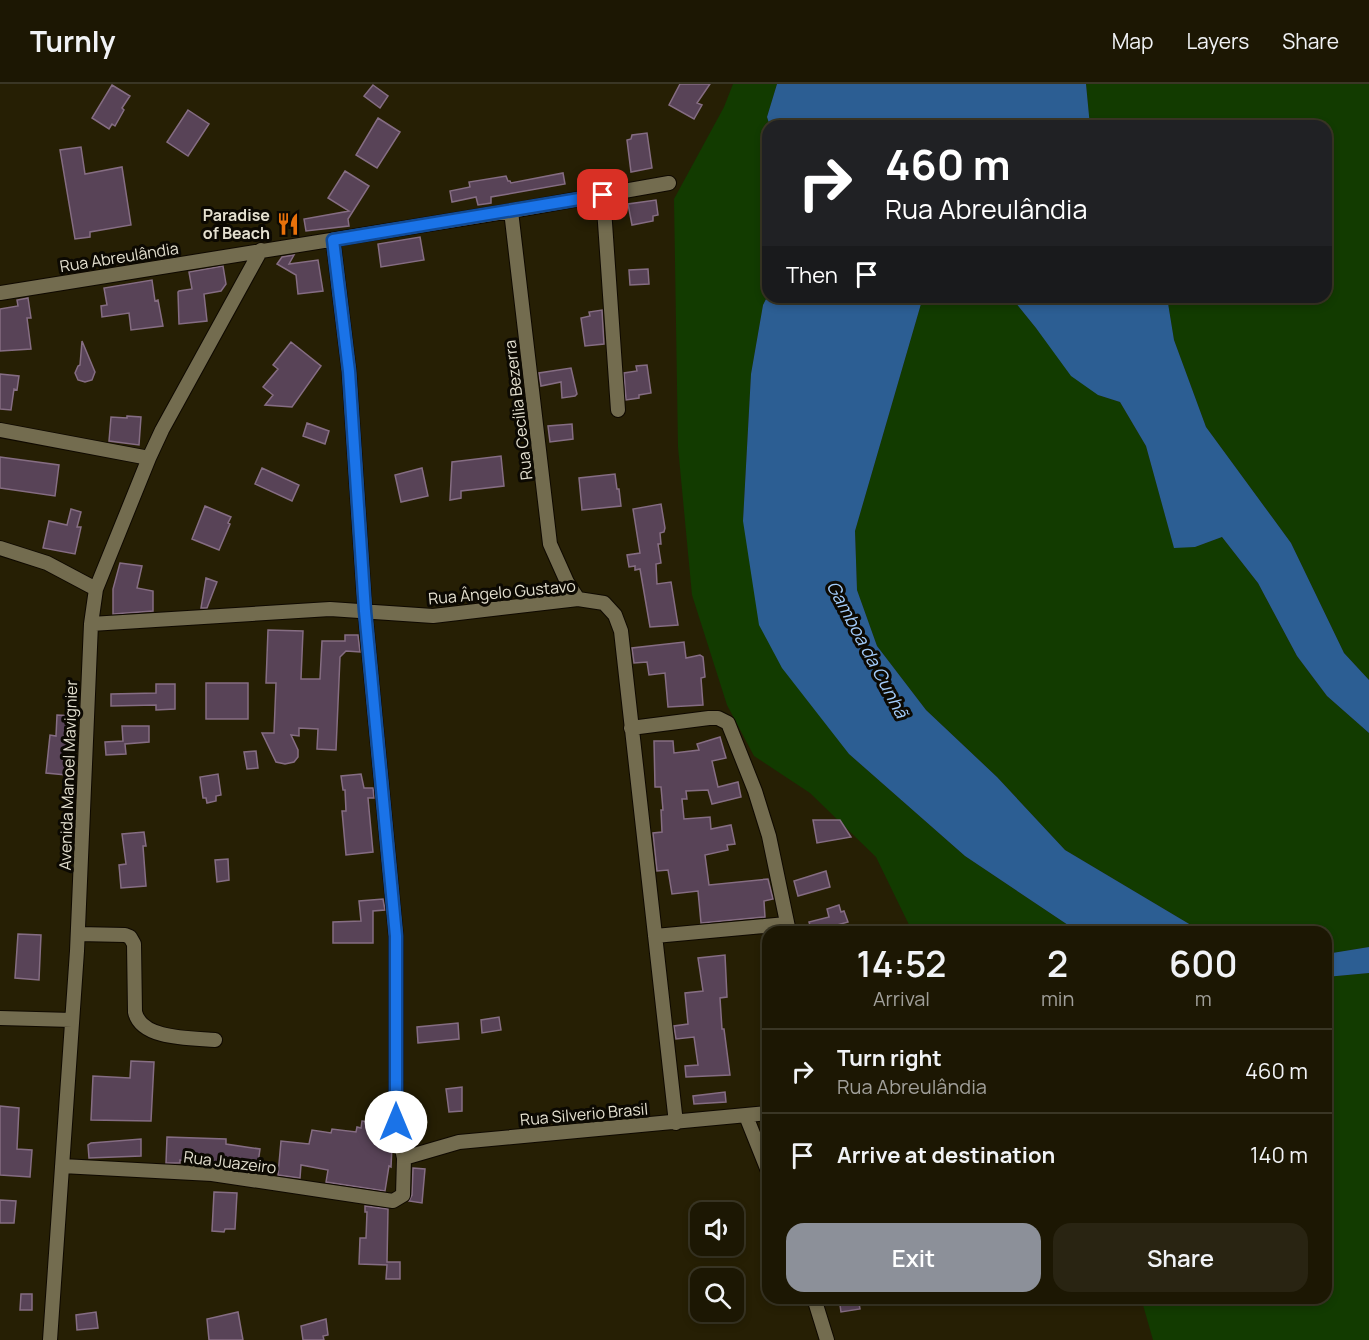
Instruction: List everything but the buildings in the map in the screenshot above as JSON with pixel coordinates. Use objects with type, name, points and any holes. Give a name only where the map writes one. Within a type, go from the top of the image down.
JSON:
[{"type":"street","name":"Rua Abreulândia","points":[[0,293],[511,211],[669,183]]},
{"type":"street","points":[[603,195],[618,410]]},
{"type":"street","name":"Rua Cecília Bezerra","points":[[511,211],[550,544],[567,582],[578,599]]},
{"type":"street","points":[[333,240],[349,371],[365,611],[396,936],[396,1122],[404,1158]]},
{"type":"street","name":"Avenida Manoel Mavignier","points":[[50,1340],[78,934],[91,624],[96,589],[149,458],[261,250]]},
{"type":"street","points":[[0,430],[149,458]]},
{"type":"street","points":[[0,548],[47,563],[96,589]]},
{"type":"street","name":"Rua Ângelo Gustavo","points":[[91,624],[330,609],[433,616],[578,599],[604,603],[615,615],[621,631],[676,1123]]},
{"type":"street","points":[[632,728],[709,718],[718,718],[728,723],[755,791],[769,836],[787,926]]},
{"type":"street","points":[[655,936],[762,930]]},
{"type":"street","points":[[78,934],[125,934],[130,937],[134,944],[135,1012],[136,1019],[142,1025],[151,1031],[215,1040]]},
{"type":"street","points":[[0,1018],[72,1020]]},
{"type":"street","name":"Rua Silverio Brasil","points":[[404,1158],[459,1142],[762,1114]]},
{"type":"street","points":[[746,1116],[762,1156]]},
{"type":"street","name":"Rua Juazeiro","points":[[62,1166],[212,1174],[393,1201],[403,1195],[404,1158]]},
{"type":"street","points":[[816,1304],[826,1340]]},
{"type":"green space","points":[[733,84],[777,84],[768,120],[762,120],[762,303],[764,303],[751,374],[743,521],[849,754],[965,856],[1070,926],[910,926],[876,857],[810,793],[754,756],[727,705],[692,595],[678,447],[674,199],[724,107]]},
{"type":"green space","points":[[1086,84],[1369,84],[1369,680],[1344,653],[1291,543],[1206,427],[1174,340],[1168,303],[1332,303],[1332,120],[1089,120]]},
{"type":"green space","points":[[921,303],[1016,303],[1098,395],[1120,402],[1146,446],[1174,547],[1195,547],[1222,537],[1258,583],[1297,656],[1327,696],[1369,733],[1369,947],[1332,953],[1332,926],[1193,926],[1065,850],[997,777],[926,710],[877,646],[857,590],[855,531]]},
{"type":"green space","points":[[1369,973],[1369,1340],[1153,1340],[1143,1304],[1332,1304],[1332,976]]},
{"type":"water","points":[[777,84],[1086,84],[1089,120],[768,120]]},
{"type":"water","name":"Gamboa da Cunhã","points":[[764,303],[921,303],[855,531],[857,590],[877,646],[926,710],[997,777],[1065,850],[1193,926],[1070,926],[965,856],[849,754],[782,668],[759,625],[743,521],[751,374]]},
{"type":"water","points":[[1016,303],[1168,303],[1174,340],[1206,427],[1291,543],[1344,653],[1369,680],[1369,733],[1327,696],[1297,656],[1258,583],[1222,537],[1195,547],[1174,548],[1146,446],[1120,402],[1098,395],[1071,376]]},
{"type":"water","points":[[1369,947],[1369,973],[1332,976],[1332,953]]},
{"type":"place","name":"Paradise of Beach","points":[[288,224]]},
{"type":"route","points":[[396,1122],[396,936],[365,611],[349,371],[333,240],[603,195]]}]
